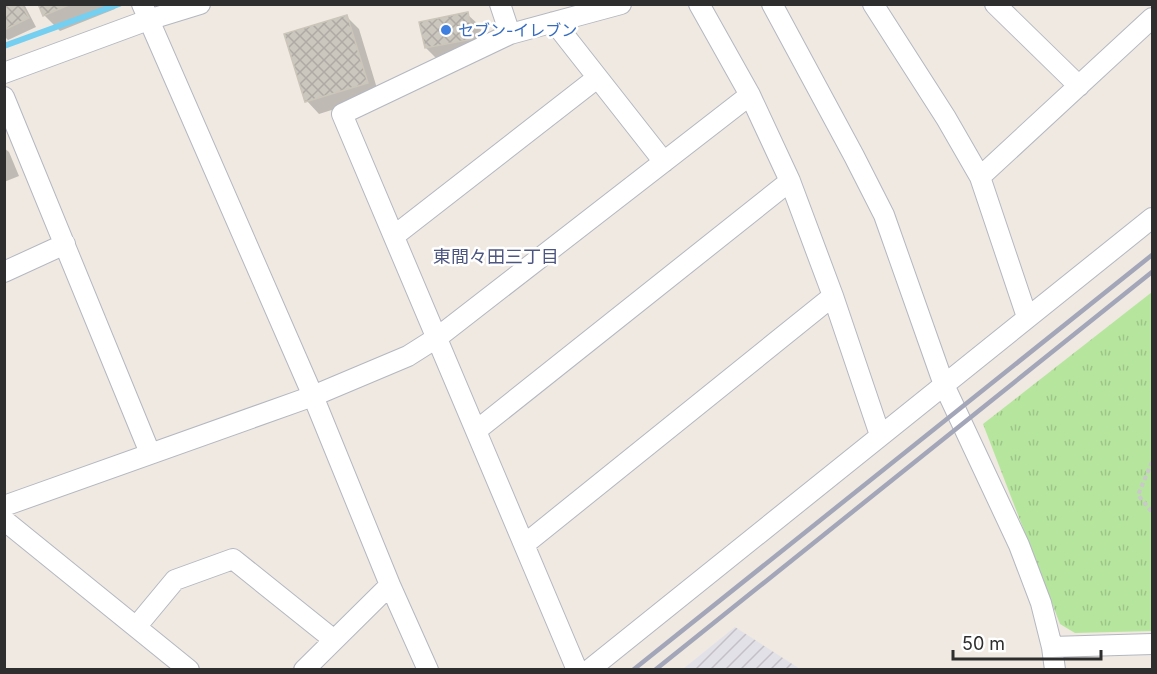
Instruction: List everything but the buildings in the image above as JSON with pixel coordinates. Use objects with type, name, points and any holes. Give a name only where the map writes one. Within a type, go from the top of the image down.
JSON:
[{"type":"street","points":[[4,73],[145,12],[200,4]]},
{"type":"street","points":[[500,4],[510,34]]},
{"type":"street","points":[[577,669],[342,114],[510,34],[621,4]]},
{"type":"street","points":[[699,4],[750,95],[790,181],[833,296],[880,435]]},
{"type":"street","points":[[772,4],[884,215],[944,385],[1019,545],[1041,603],[1055,669]]},
{"type":"street","points":[[873,4],[946,118],[980,177],[1027,317]]},
{"type":"street","points":[[995,4],[1079,86]]},
{"type":"street","points":[[145,12],[313,396],[390,585],[428,669]]},
{"type":"street","points":[[980,177],[1152,18]]},
{"type":"street","points":[[554,22],[663,162]]},
{"type":"street","points":[[394,236],[597,78]]},
{"type":"street","points":[[4,506],[313,396],[408,357],[438,337],[750,95]]},
{"type":"street","points":[[4,97],[150,453]]},
{"type":"street","points":[[477,430],[790,181]]},
{"type":"street","points":[[588,669],[1152,218]]},
{"type":"street","points":[[4,272],[65,244]]},
{"type":"street","points":[[525,544],[833,296]]},
{"type":"street","points":[[4,520],[189,669]]},
{"type":"street","points":[[136,627],[175,580],[233,559],[334,640]]},
{"type":"street","points":[[304,669],[390,585]]},
{"type":"street","points":[[1052,647],[1152,644]]},
{"type":"path","points":[[1152,462],[1138,495],[1152,512]]},
{"type":"shaded area","points":[[735,627],[800,669],[683,669]]},
{"type":"green space","points":[[1152,292],[1152,631],[1075,633],[1060,624],[983,424]]},
{"type":"waterway","points":[[4,46],[119,4]]},
{"type":"railway","points":[[633,670],[1152,255]]},
{"type":"railway","points":[[655,670],[1152,272]]},
{"type":"place","name":"セブン-イレブン","points":[[446,30]]},
{"type":"district","name":"東間々田三丁目","points":[[496,257]]}]
